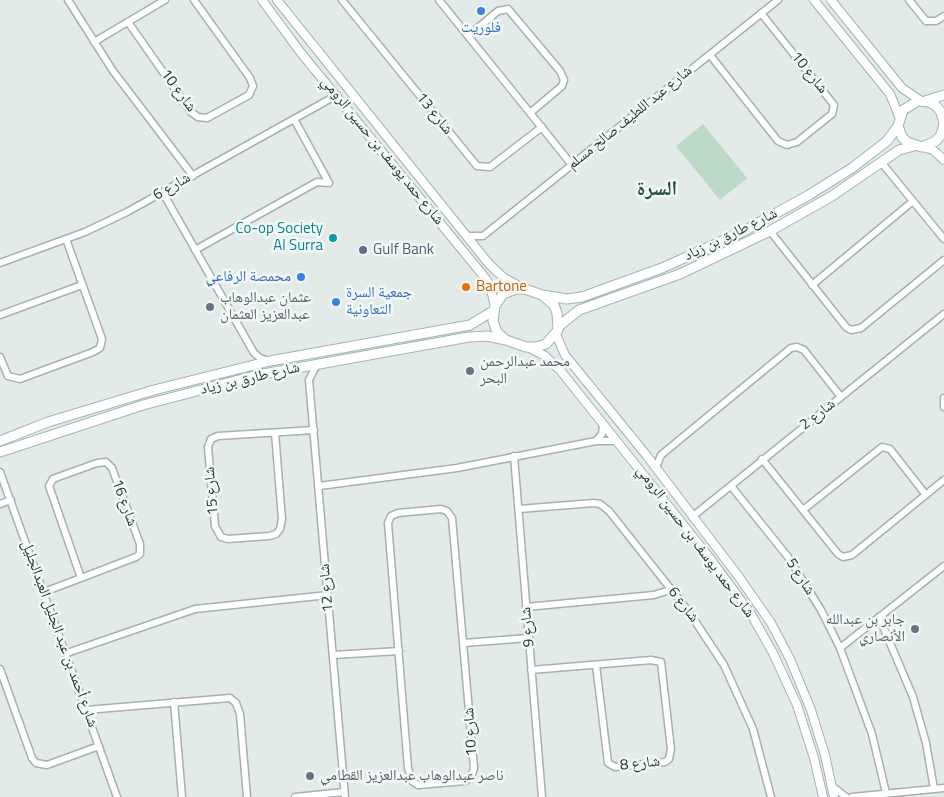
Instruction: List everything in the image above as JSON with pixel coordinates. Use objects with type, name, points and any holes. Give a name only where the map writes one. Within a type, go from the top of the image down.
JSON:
[{"type":"main road","points":[[923,101],[938,109],[944,129],[936,141],[918,146],[902,137],[898,126],[899,116],[908,105],[923,101],[944,96]]},
{"type":"main road","name":"شارع طارق بن زياد","points":[[542,295],[576,299],[627,282],[742,232],[826,185],[887,141],[898,126]]},
{"type":"main road","name":"شارع طارق بن زياد","points":[[557,331],[579,310],[673,277],[770,231],[832,196],[903,147],[918,146]]},
{"type":"main road","points":[[826,185],[823,189],[824,194],[832,196]]},
{"type":"main road","points":[[809,195],[817,197],[818,201],[815,206]]},
{"type":"main road","points":[[525,289],[542,295],[554,306],[557,331],[542,346],[526,346],[506,340],[494,327],[494,309],[507,292],[525,289]]},
{"type":"main road","name":"شارع طارق بن زياد","points":[[0,441],[48,422],[154,390],[270,361],[470,325],[494,309]]},
{"type":"main road","name":"شارع طارق بن زياد","points":[[0,452],[158,400],[252,376],[469,337],[487,336],[506,340]]},
{"type":"main road","points":[[154,390],[160,394],[158,400]]},
{"type":"main road","points":[[48,422],[46,430],[51,434]]},
{"type":"street","points":[[68,0],[118,78],[193,176]]},
{"type":"street","points":[[94,42],[165,0]]},
{"type":"street","name":"شارع 10","points":[[128,22],[193,114],[201,118],[207,118],[249,95],[253,86],[250,78],[194,0]]},
{"type":"street","name":"شارع حمد يوسف بن حسين الرومي","points":[[262,0],[486,279],[494,309]]},
{"type":"street","name":"شارع حمد يوسف بن حسين الرومي","points":[[277,0],[499,274],[525,289]]},
{"type":"street","name":"شارع 13","points":[[342,0],[477,166],[490,167],[542,127]]},
{"type":"street","points":[[439,0],[572,165]]},
{"type":"street","name":"شارع عبد اللطيف صالح مسلم","points":[[483,236],[778,0]]},
{"type":"street","points":[[814,0],[893,98],[899,116]]},
{"type":"street","points":[[831,0],[904,90],[923,101]]},
{"type":"street","points":[[909,0],[926,20],[934,22],[944,16]]},
{"type":"street","points":[[468,36],[498,11],[508,8],[554,64],[563,76],[564,84],[530,113]]},
{"type":"street","points":[[275,18],[282,19],[286,12]]},
{"type":"street","name":"شارع 10","points":[[710,55],[778,141],[785,145],[797,142],[832,114],[834,105],[761,14]]},
{"type":"street","points":[[287,33],[288,25],[297,25]]},
{"type":"street","points":[[877,78],[885,78],[888,70]]},
{"type":"street","name":"شارع 6","points":[[0,263],[66,239],[120,216],[337,95]]},
{"type":"street","points":[[195,250],[317,182],[329,183],[294,119]]},
{"type":"street","points":[[918,146],[933,150],[944,160]]},
{"type":"street","points":[[881,162],[944,238]]},
{"type":"street","points":[[163,193],[254,352],[260,358],[270,361]]},
{"type":"street","points":[[812,285],[913,201]]},
{"type":"street","points":[[770,231],[846,327],[856,329],[944,260]]},
{"type":"street","points":[[468,236],[483,236],[480,251]]},
{"type":"street","points":[[0,357],[8,376],[20,379],[99,350],[102,339],[66,239]]},
{"type":"street","points":[[0,316],[82,285]]},
{"type":"street","name":"شارع 2","points":[[692,516],[944,314]]},
{"type":"street","name":"شارع حمد يوسف بن حسين الرومي","points":[[557,331],[565,355],[647,456],[752,595],[782,644],[814,718],[834,797]]},
{"type":"street","name":"شارع حمد يوسف بن حسين الرومي","points":[[526,346],[541,353],[555,365],[734,590],[771,649],[804,723],[823,797]]},
{"type":"street","points":[[656,468],[661,455],[793,347],[804,350],[841,397]]},
{"type":"street","points":[[298,368],[310,380],[318,364]]},
{"type":"street","name":"شارع 12","points":[[310,380],[345,795]]},
{"type":"street","points":[[579,395],[582,388],[590,386]]},
{"type":"street","points":[[944,398],[944,407]]},
{"type":"street","points":[[596,441],[602,434],[603,425]]},
{"type":"street","name":"شارع 15","points":[[275,433],[282,519],[280,529],[276,534],[269,536],[228,539],[221,537],[215,529],[209,441],[215,436],[314,430]]},
{"type":"street","points":[[319,486],[448,470],[596,441],[617,441]]},
{"type":"street","points":[[803,510],[882,447],[890,449],[926,495]]},
{"type":"street","points":[[647,456],[661,455]]},
{"type":"street","name":"شارع 9","points":[[514,456],[542,797]]},
{"type":"street","points":[[762,459],[838,554],[848,557],[944,480]]},
{"type":"street","name":"شارع 16","points":[[44,592],[81,578],[136,557],[140,552],[140,544],[112,468],[106,462],[97,462],[53,479],[49,486],[81,578]]},
{"type":"street","name":"شارع أحمد بن عبد الجليل العبدالجليل","points":[[0,472],[67,653],[117,797]]},
{"type":"street","name":"شارع 5","points":[[731,486],[788,557],[821,610],[840,648],[870,726],[886,793]]},
{"type":"street","points":[[0,504],[11,500]]},
{"type":"street","name":"شارع 6","points":[[518,509],[588,502],[603,505],[689,612],[709,641],[735,686],[761,752],[771,797]]},
{"type":"street","name":"شارع 10","points":[[441,509],[450,515],[464,643],[474,765],[470,777],[462,782],[421,785],[415,784],[410,778],[399,651],[388,526],[390,518],[398,513],[441,509]]},
{"type":"street","points":[[840,648],[944,566]]},
{"type":"street","points":[[526,607],[654,594],[670,590]]},
{"type":"street","points":[[67,653],[195,609],[328,596]]},
{"type":"street","points":[[879,617],[913,697],[926,743],[934,788]]},
{"type":"street","points":[[464,643],[528,638]]},
{"type":"street","points":[[771,649],[778,650],[782,644]]},
{"type":"street","points":[[333,655],[399,651]]},
{"type":"street","points":[[778,663],[782,660],[790,659]]},
{"type":"street","name":"شارع 8","points":[[531,670],[654,660],[661,663],[671,749],[669,759],[665,762],[615,767],[608,763],[596,665]]},
{"type":"street","points":[[0,669],[32,758],[36,763],[47,765],[99,746]]},
{"type":"street","points":[[86,710],[226,698],[236,703],[240,714],[247,797]]},
{"type":"street","points":[[174,702],[182,797]]},
{"type":"street","points":[[833,787],[846,797]]},
{"type":"street","points":[[852,797],[944,788]]},
{"type":"street","points":[[295,797],[345,795]]},
{"type":"green space","points":[[703,124],[747,178],[720,200],[676,146]]},
{"type":"place","name":"فلوريت","points":[[481,11]]},
{"type":"place","name":"Co-op Society Al Surra","points":[[333,238]]},
{"type":"place","name":"Gulf Bank","points":[[363,250]]},
{"type":"place","name":"محمصة الرفاعي","points":[[301,277]]},
{"type":"place","name":"Bartone","points":[[466,287]]},
{"type":"place","name":"جمعية السرة التعاونية","points":[[336,302]]},
{"type":"place","name":"عثمان عبدالوهاب عبدالعزيز العثمان","points":[[210,307]]},
{"type":"place","name":"محمد عبدالرحمن البحر","points":[[470,371]]},
{"type":"place","name":"جابر بن عبدالله الأنصاري","points":[[915,629]]},
{"type":"place","name":"ناصر عبدالوهاب عبدالعزيز القطامي","points":[[310,776]]},
{"type":"district","name":"السرة","points":[[657,190]]}]
